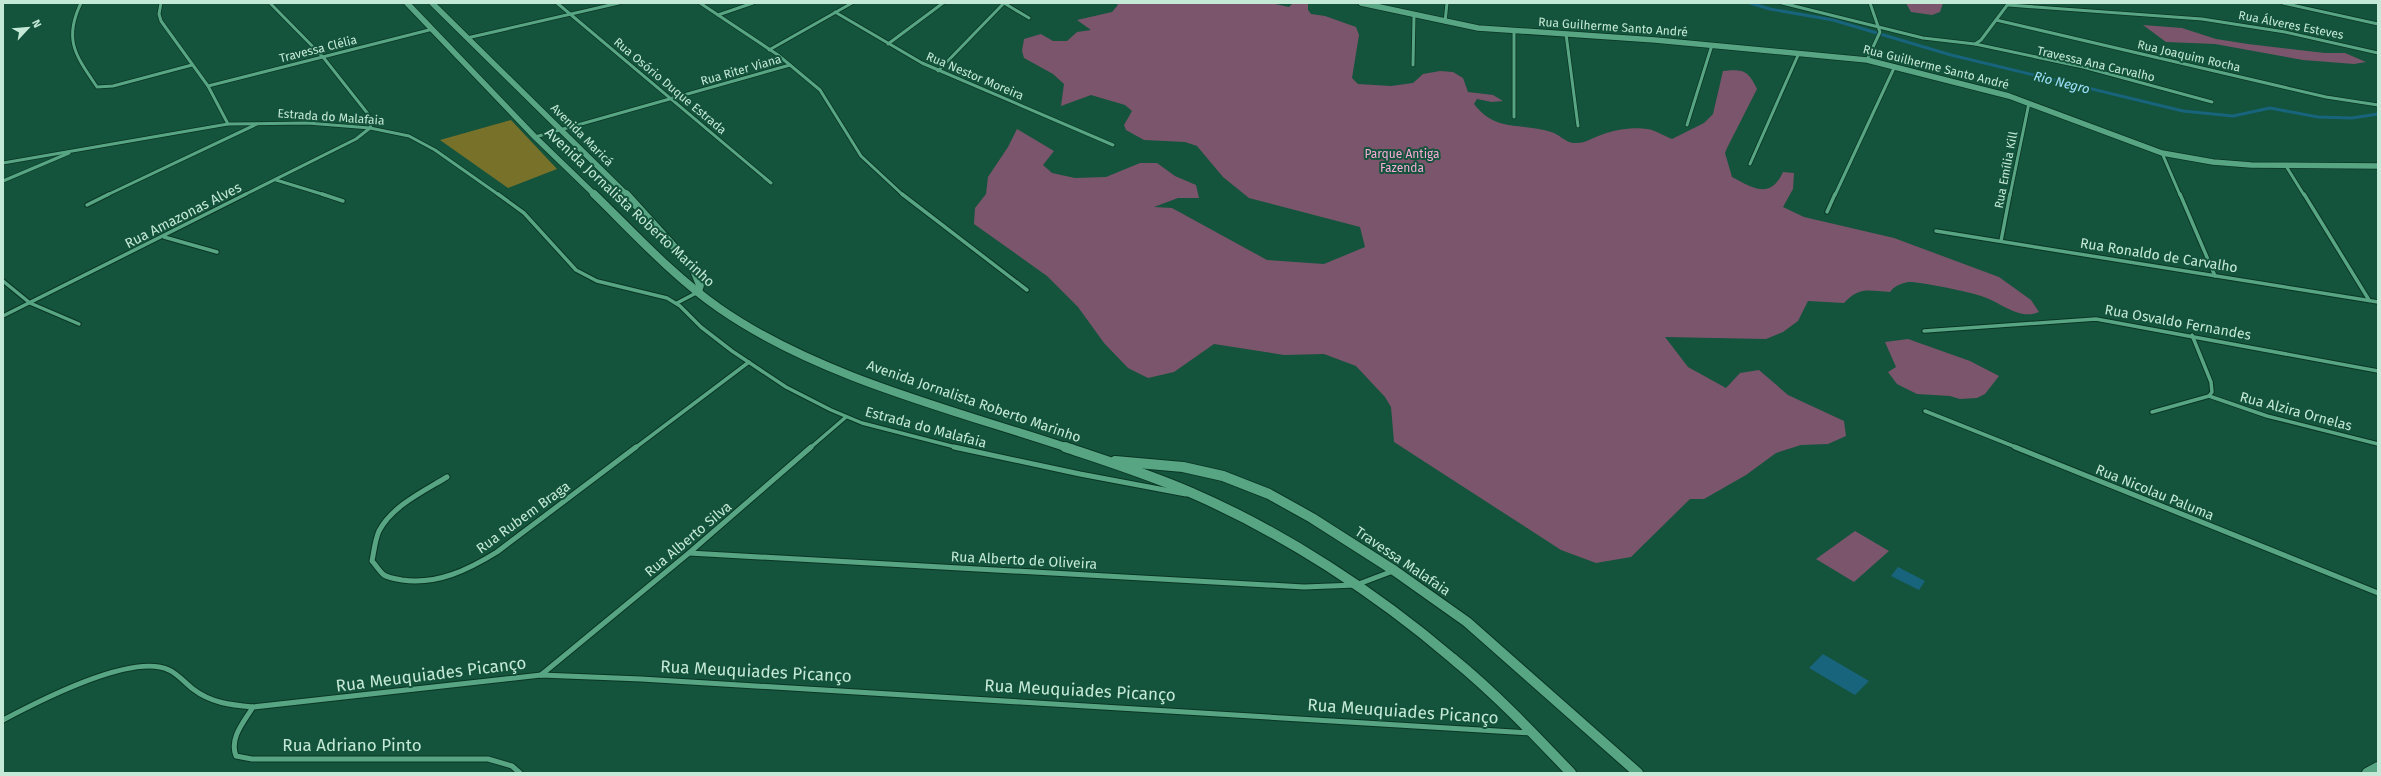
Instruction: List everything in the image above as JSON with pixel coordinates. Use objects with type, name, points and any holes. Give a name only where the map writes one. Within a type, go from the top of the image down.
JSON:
[{"type":"main road","name":"Avenida Jornalista Roberto Marinho","points":[[407,3],[535,137],[698,292],[731,316],[758,332],[829,365],[931,403],[1106,460],[1201,497],[1280,537],[1356,585],[1440,647],[1478,680],[1571,773]]},
{"type":"main road","name":"Avenida Maricá","points":[[432,3],[640,208],[693,268],[700,285],[698,292]]},
{"type":"main road","name":"Rua Guilherme Santo André","points":[[1361,3],[1445,23],[1514,31],[1712,45],[1867,60],[1895,66],[2029,103],[2162,154],[2213,162],[2286,166],[2378,166]]},
{"type":"main road","name":"Travessa Malafaia","points":[[1106,460],[1167,464],[1199,469],[1259,489],[1298,510],[1395,570],[1484,636],[1638,773]]},
{"type":"main road","points":[[2368,773],[2378,767]]},
{"type":"street","points":[[81,3],[72,19],[71,45],[74,55],[97,87],[113,86],[192,66]]},
{"type":"street","points":[[161,3],[159,14],[161,21],[192,66],[208,86],[228,124]]},
{"type":"street","points":[[270,3],[323,57],[372,119],[370,128]]},
{"type":"street","name":"Rua Osório Duque Estrada","points":[[557,3],[771,183]]},
{"type":"street","points":[[467,38],[619,3]]},
{"type":"street","points":[[700,3],[790,65],[820,90],[829,101],[846,134],[867,163],[942,229],[1027,290]]},
{"type":"street","points":[[718,15],[753,3]]},
{"type":"street","points":[[769,50],[852,3]]},
{"type":"street","points":[[888,44],[943,3]]},
{"type":"street","points":[[938,71],[1004,3],[1029,18]]},
{"type":"street","points":[[1445,23],[1447,3]]},
{"type":"street","name":"Travessa Ana Carvalho","points":[[1782,3],[1880,28],[1942,41],[1974,44],[2083,68],[2212,102]]},
{"type":"street","points":[[1867,60],[1880,32],[1880,28],[1873,16],[1870,3]]},
{"type":"street","points":[[2283,3],[2378,24]]},
{"type":"street","points":[[1974,44],[1981,40],[2008,4]]},
{"type":"street","name":"Rua Álveres Esteves","points":[[2008,4],[2175,16],[2228,22],[2302,36],[2378,53]]},
{"type":"street","name":"Rua Nestor Moreira","points":[[835,12],[888,44],[938,71],[1113,145]]},
{"type":"street","points":[[1413,65],[1414,16]]},
{"type":"street","name":"Rua Joaquim Rocha","points":[[1996,20],[2326,97],[2378,105]]},
{"type":"street","name":"Travessa Clélia","points":[[208,86],[433,29]]},
{"type":"street","points":[[1514,31],[1514,117]]},
{"type":"street","points":[[1566,34],[1578,126]]},
{"type":"street","points":[[1687,125],[1712,45]]},
{"type":"street","points":[[1750,164],[1799,53]]},
{"type":"street","name":"Rua Riter Viana","points":[[535,137],[790,65]]},
{"type":"street","points":[[1827,212],[1895,66]]},
{"type":"street","name":"Rua Emília Kill","points":[[2001,241],[2029,103]]},
{"type":"street","points":[[87,205],[259,123]]},
{"type":"street","name":"Estrada do Malafaia","points":[[3,163],[228,124],[307,123],[370,128],[409,136],[435,150],[529,218],[561,258],[587,277],[604,283],[649,292],[677,303],[701,326],[749,362],[786,386],[846,417],[915,437],[997,457],[1096,479],[1201,497]]},
{"type":"street","name":"Rua Amazonas Alves","points":[[3,316],[164,237],[356,139],[370,128]]},
{"type":"street","points":[[3,181],[76,150]]},
{"type":"street","points":[[2162,154],[2215,276]]},
{"type":"street","points":[[2286,166],[2369,300]]},
{"type":"street","points":[[275,180],[343,201]]},
{"type":"street","name":"Rua Ronaldo de Carvalho","points":[[1936,230],[2378,302]]},
{"type":"street","points":[[164,237],[217,252]]},
{"type":"street","points":[[3,281],[30,303],[79,324]]},
{"type":"street","points":[[677,303],[698,292]]},
{"type":"street","name":"Rua Osvaldo Fernandes","points":[[1924,331],[2096,319],[2192,335],[2378,371]]},
{"type":"street","points":[[2152,412],[2209,396],[2212,392],[2211,382],[2192,335]]},
{"type":"street","name":"Rua Rubem Braga","points":[[446,477],[403,506],[382,526],[374,544],[372,561],[384,575],[413,582],[433,580],[456,574],[481,562],[749,362]]},
{"type":"street","name":"Rua Alzira Ornelas","points":[[2209,396],[2267,416],[2378,444]]},
{"type":"street","name":"Rua Nicolau Paluma","points":[[1925,411],[2378,593]]},
{"type":"street","name":"Rua Alberto Silva","points":[[541,676],[689,553],[846,417]]},
{"type":"street","name":"Rua Alberto de Oliveira","points":[[689,553],[1304,587],[1356,585],[1395,570]]},
{"type":"street","name":"Rua Meuquiades Picanço","points":[[3,720],[86,682],[131,668],[151,666],[168,669],[197,693],[214,703],[253,707],[541,676],[641,679],[1531,733]]},
{"type":"street","name":"Rua Adriano Pinto","points":[[253,707],[236,734],[233,748],[236,756],[252,759],[488,759],[512,766],[520,773]]},
{"type":"green space","name":"Parque Antiga Fazenda","points":[[1115,3],[1271,3],[1289,7],[1293,3],[1308,3],[1308,10],[1311,14],[1325,16],[1356,27],[1359,35],[1352,78],[1358,84],[1391,86],[1413,83],[1423,74],[1440,71],[1453,72],[1463,78],[1468,92],[1493,95],[1503,101],[1492,102],[1477,99],[1474,104],[1482,113],[1491,119],[1500,123],[1551,132],[1573,143],[1585,142],[1597,136],[1624,129],[1636,128],[1650,130],[1672,139],[1704,123],[1713,114],[1723,71],[1735,70],[1744,72],[1748,74],[1757,89],[1725,153],[1732,177],[1755,188],[1767,189],[1773,186],[1783,172],[1794,173],[1793,189],[1783,207],[1804,217],[1894,238],[1999,277],[2031,300],[2039,312],[2024,314],[2009,309],[1988,298],[1975,294],[1933,285],[1908,282],[1893,288],[1890,292],[1860,292],[1844,303],[1808,301],[1798,321],[1783,332],[1766,339],[1665,337],[1688,367],[1726,388],[1740,373],[1759,370],[1788,395],[1844,421],[1846,436],[1828,444],[1801,445],[1776,453],[1746,475],[1704,499],[1690,499],[1631,557],[1596,563],[1561,550],[1394,442],[1391,407],[1385,397],[1356,366],[1324,354],[1284,355],[1214,344],[1174,372],[1148,378],[1128,368],[1104,343],[1078,307],[1047,276],[974,224],[975,208],[986,194],[988,177],[1008,147],[1017,129],[1054,151],[1043,165],[1052,173],[1075,178],[1106,177],[1140,163],[1157,163],[1175,176],[1196,185],[1199,198],[1178,198],[1154,207],[1172,208],[1267,260],[1324,264],[1365,247],[1360,227],[1249,198],[1223,177],[1197,146],[1185,142],[1144,140],[1126,130],[1124,125],[1132,111],[1125,105],[1091,95],[1061,106],[1064,84],[1053,74],[1024,58],[1022,51],[1024,39],[1041,34],[1053,41],[1067,41],[1077,32],[1091,30],[1077,20],[1112,12],[1118,5]]},
{"type":"green space","points":[[1906,3],[1943,3],[1940,12],[1932,15],[1911,12]]},
{"type":"green space","points":[[2143,25],[2182,28],[2216,39],[2248,44],[2325,53],[2345,53],[2366,62],[2354,64],[2303,60],[2215,44],[2166,42]]},
{"type":"green space","points":[[1908,339],[1970,361],[1999,376],[1985,394],[1977,398],[1960,399],[1950,396],[1917,394],[1897,384],[1888,372],[1896,367],[1885,342]]},
{"type":"green space","points":[[1855,531],[1889,551],[1854,582],[1816,559]]},
{"type":"water","points":[[1898,567],[1925,581],[1919,590],[1891,576]]},
{"type":"water","points":[[1823,654],[1869,681],[1855,695],[1809,668]]},
{"type":"building","points":[[511,120],[557,169],[508,188],[440,140]]},
{"type":"waterway","name":"Rio Negro","points":[[1750,3],[1770,9],[1833,20],[1951,55],[2183,111],[2233,116],[2270,108],[2318,117],[2352,118],[2378,114]]}]
